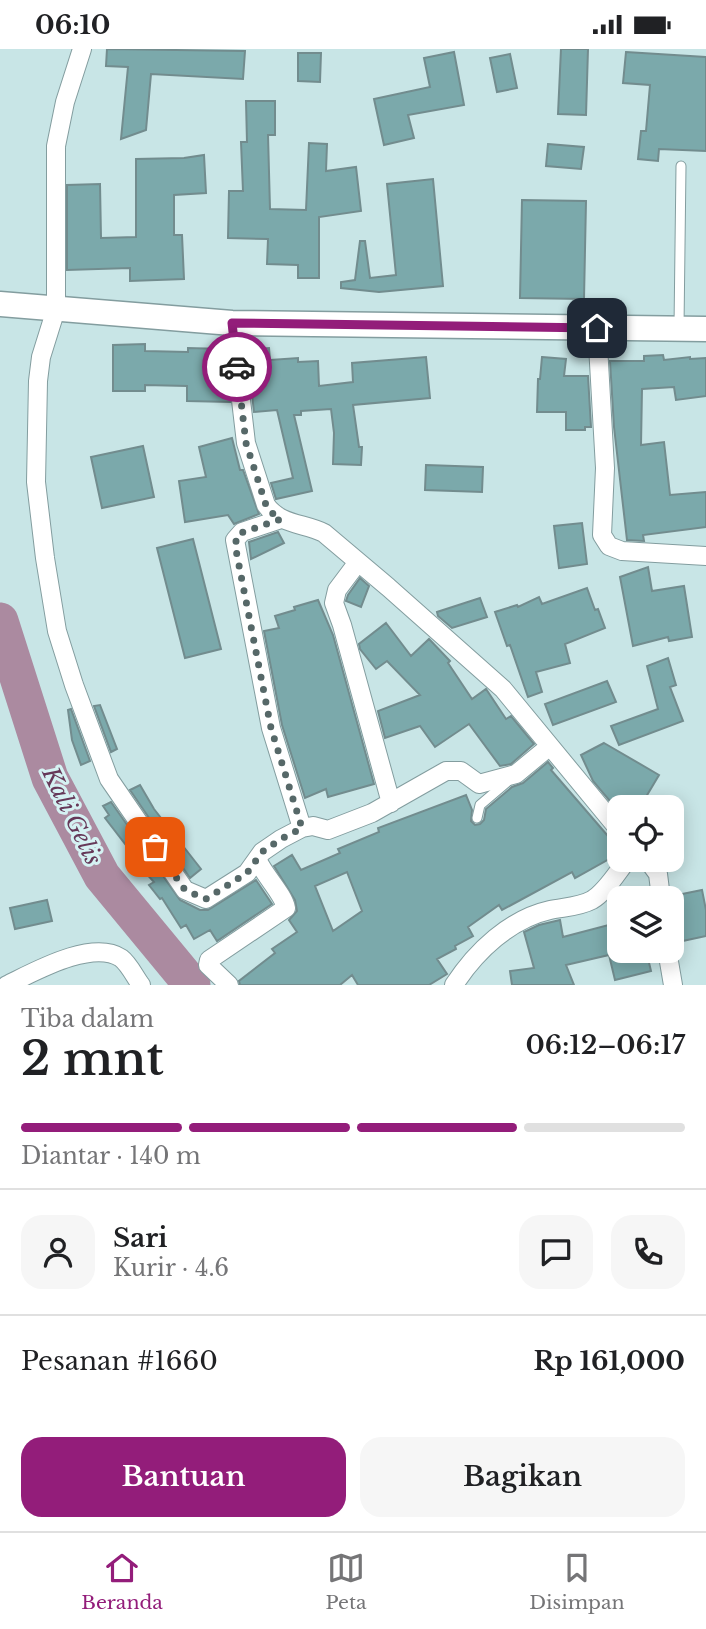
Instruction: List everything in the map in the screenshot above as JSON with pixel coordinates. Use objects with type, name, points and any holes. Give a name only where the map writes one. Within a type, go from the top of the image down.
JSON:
[{"type":"main road","points":[[0,304],[232,323],[706,329]]},
{"type":"street","points":[[82,49],[65,101],[55,146],[52,309],[38,381],[36,482],[57,631],[109,779],[185,890],[206,899],[247,873],[262,852],[302,828],[313,825],[328,830],[372,813],[446,771],[461,771],[479,783],[516,774],[550,746]]},
{"type":"street","points":[[232,323],[246,443],[266,505],[272,513],[281,519],[313,527],[324,533],[503,689],[607,815]]},
{"type":"street","points":[[597,328],[605,468],[602,535],[608,546],[622,551],[706,556]]},
{"type":"street","points":[[281,519],[238,534],[235,545],[271,728],[302,828]]},
{"type":"street","points":[[358,562],[337,590],[334,603],[391,803]]},
{"type":"street","points":[[229,985],[212,971],[208,965],[209,960],[286,908],[285,900],[269,882],[257,859]]},
{"type":"street","points":[[454,985],[476,957],[512,925],[549,910],[577,906],[594,899],[617,872]]},
{"type":"street","points":[[7,985],[82,953],[103,953],[122,959],[141,985]]},
{"type":"street","points":[[669,963],[673,985]]},
{"type":"lane","points":[[679,329],[681,166]]},
{"type":"lane","points":[[477,818],[480,805],[516,774]]},
{"type":"building","points":[[107,49],[245,51],[243,79],[151,74],[146,130],[121,139],[128,67],[106,66]]},
{"type":"building","points":[[561,49],[588,49],[586,115],[558,114]]},
{"type":"building","points":[[454,52],[464,105],[408,115],[414,138],[384,145],[374,99],[430,87],[424,58]]},
{"type":"building","points":[[626,52],[706,57],[706,151],[659,149],[658,161],[638,159],[641,131],[646,131],[650,85],[623,83]]},
{"type":"building","points":[[298,53],[321,53],[320,82],[298,81]]},
{"type":"building","points":[[510,54],[517,88],[497,92],[490,58]]},
{"type":"building","points":[[246,101],[275,101],[275,135],[268,135],[270,209],[306,210],[309,143],[327,144],[326,171],[356,167],[361,211],[319,217],[319,278],[298,278],[298,265],[267,264],[268,239],[228,238],[229,191],[243,191],[241,142],[247,142]]},
{"type":"building","points":[[548,144],[584,147],[581,169],[546,166]]},
{"type":"building","points":[[204,155],[206,193],[174,195],[174,235],[182,235],[184,279],[130,281],[130,268],[67,270],[67,185],[100,184],[101,238],[136,237],[136,159]]},
{"type":"building","points":[[433,179],[443,286],[379,292],[341,288],[341,282],[355,280],[360,241],[365,241],[370,278],[396,275],[387,184]]},
{"type":"building","points":[[522,200],[586,201],[584,299],[520,298]]},
{"type":"building","points":[[145,344],[145,351],[224,349],[230,402],[187,401],[187,386],[145,385],[145,391],[113,391],[113,345]]},
{"type":"building","points":[[269,348],[270,360],[298,358],[298,362],[318,361],[319,386],[353,382],[352,363],[426,357],[430,398],[353,405],[359,447],[362,447],[361,465],[333,464],[334,433],[331,409],[301,411],[301,415],[294,415],[312,491],[276,499],[271,483],[293,478],[277,410],[254,412],[247,350]]},
{"type":"building","points":[[663,355],[664,360],[706,358],[706,396],[676,400],[674,387],[642,389],[641,445],[664,442],[670,495],[706,492],[706,527],[643,535],[644,541],[627,540],[614,427],[610,361],[644,361],[644,356]]},
{"type":"building","points":[[542,357],[566,359],[564,376],[588,376],[591,427],[585,427],[585,430],[566,430],[566,412],[537,412]]},
{"type":"building","points":[[232,438],[240,470],[243,470],[259,514],[234,524],[228,515],[185,522],[179,481],[206,477],[199,447]]},
{"type":"building","points":[[143,446],[154,497],[102,508],[91,457]]},
{"type":"building","points":[[426,465],[483,467],[482,492],[425,490]]},
{"type":"building","points":[[582,523],[587,564],[559,568],[554,526]]},
{"type":"building","points":[[278,532],[284,543],[251,559],[249,542]]},
{"type":"building","points":[[193,539],[221,649],[185,658],[157,548]]},
{"type":"building","points":[[648,567],[652,591],[684,586],[692,637],[669,641],[668,637],[633,646],[620,577]]},
{"type":"building","points":[[360,578],[369,586],[361,607],[346,601]]},
{"type":"building","points":[[587,588],[605,628],[565,644],[570,663],[536,672],[542,692],[528,697],[495,612],[517,605],[518,607],[539,597],[542,604]]},
{"type":"building","points":[[480,598],[487,617],[452,628],[438,616],[437,612]]},
{"type":"building","points":[[318,600],[333,635],[374,784],[328,797],[326,789],[305,798],[282,725],[264,631],[279,628],[275,616]]},
{"type":"building","points":[[386,623],[411,656],[429,639],[450,661],[448,663],[472,699],[486,689],[506,719],[511,716],[534,744],[511,764],[500,766],[469,724],[435,747],[420,726],[385,738],[378,711],[420,695],[387,661],[376,669],[360,649],[359,644]]},
{"type":"building","points":[[668,658],[676,685],[670,687],[683,721],[619,745],[611,726],[658,709],[647,666]]},
{"type":"building","points":[[607,681],[616,702],[553,725],[545,704]]},
{"type":"building","points":[[100,705],[117,749],[111,752],[94,706]]},
{"type":"building","points":[[71,709],[90,761],[81,765],[72,740],[68,710]]},
{"type":"building","points":[[604,743],[659,775],[647,795],[607,795],[607,798],[593,781],[581,755]]},
{"type":"building","points":[[548,762],[553,768],[551,770],[607,835],[607,860],[575,878],[572,872],[502,910],[499,905],[468,927],[473,936],[437,959],[447,974],[429,985],[358,985],[352,975],[340,985],[240,985],[239,981],[275,953],[272,949],[297,932],[289,920],[297,911],[295,900],[274,866],[292,855],[301,870],[340,853],[338,849],[379,832],[378,828],[466,795],[472,810],[471,821],[475,825],[480,824],[484,820],[486,809],[512,787],[523,783]],"holes":[[[347,872],[362,911],[333,931],[315,886]]]},
{"type":"building","points":[[140,785],[154,809],[201,869],[190,878],[130,790]]},
{"type":"building","points":[[111,802],[180,900],[200,910],[208,910],[256,880],[272,904],[217,941],[210,930],[194,939],[186,925],[181,928],[162,898],[160,899],[149,885],[154,882],[133,859],[135,857],[105,818],[109,815],[103,806]]},
{"type":"building","points":[[702,890],[706,910],[706,936],[684,941],[684,894]]},
{"type":"building","points":[[47,900],[52,921],[15,929],[10,908]]},
{"type":"building","points":[[560,920],[563,937],[607,925],[607,955],[566,965],[574,985],[512,985],[510,971],[534,968],[524,932]]},
{"type":"building","points":[[611,963],[649,963],[651,971],[615,980]]},
{"type":"waterway","name":"Kali Gelis","points":[[0,621],[50,778],[102,876],[192,985]]},
{"type":"way so far","points":[[155,847],[185,890],[206,899],[247,873],[262,852],[302,828],[271,728],[235,545],[235,537],[238,534],[281,519],[266,505],[246,443],[237,367]]},
{"type":"route","points":[[237,367],[232,323],[597,328]]}]
